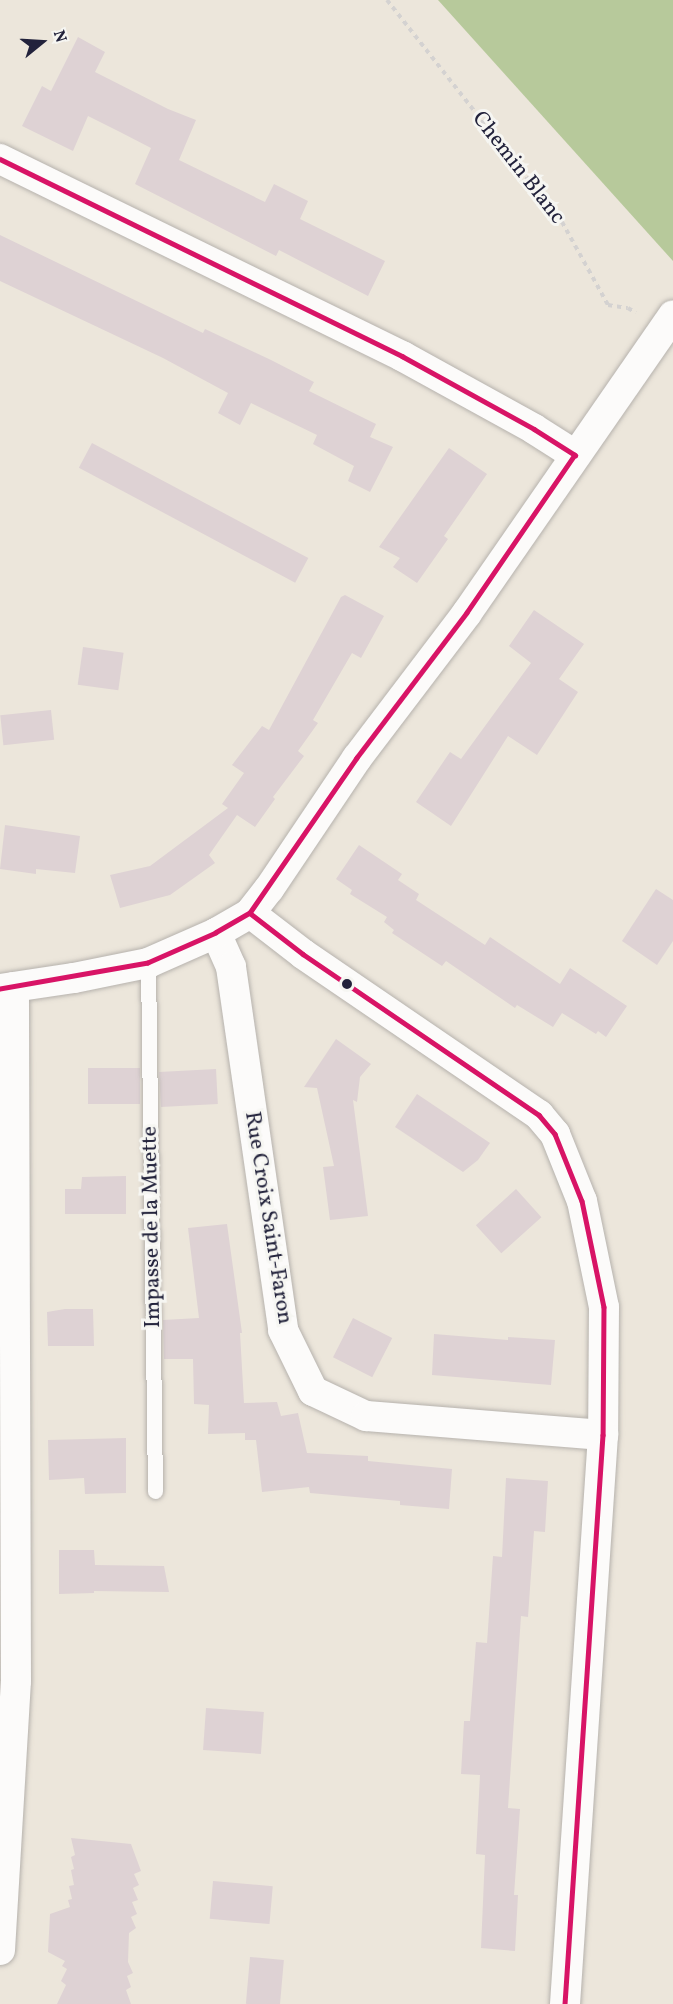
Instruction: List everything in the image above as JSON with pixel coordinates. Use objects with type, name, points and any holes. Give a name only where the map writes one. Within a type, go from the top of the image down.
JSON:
[{"type":"street","points":[[0,159],[402,356],[534,429],[575,455]]},
{"type":"street","points":[[0,1950],[16,1681],[7,988],[148,963],[216,933],[250,913],[269,889],[357,759],[467,613],[673,315]]},
{"type":"street","points":[[250,913],[303,954],[538,1115],[555,1134],[582,1202],[604,1307],[603,1435],[565,2004]]},
{"type":"street","name":"Rue Croix Saint-Faron","points":[[216,933],[231,967],[284,1330],[313,1390],[366,1416],[603,1435]]},
{"type":"lane","name":"Impasse de la Muette","points":[[148,963],[155,1491]]},
{"type":"path","name":"Chemin Blanc","points":[[387,0],[562,222],[608,305],[628,308],[644,318]]},
{"type":"green space","points":[[438,0],[673,0],[673,261]]},
{"type":"building","points":[[78,37],[105,52],[95,72],[168,109],[196,120],[179,160],[265,202],[274,184],[308,201],[300,219],[385,261],[368,296],[279,250],[276,256],[135,184],[151,148],[88,116],[73,151],[22,126],[42,86],[51,91]]},
{"type":"building","points":[[0,235],[203,333],[205,329],[271,360],[314,382],[309,391],[376,424],[370,437],[393,447],[370,492],[348,481],[354,466],[313,444],[317,435],[251,403],[240,425],[218,413],[228,393],[163,358],[0,281]]},
{"type":"building","points":[[92,443],[308,558],[295,583],[79,468]]},
{"type":"building","points":[[449,448],[487,474],[444,536],[448,539],[417,583],[393,567],[400,558],[379,547]]},
{"type":"building","points":[[345,595],[384,616],[361,658],[352,653],[313,720],[318,723],[298,751],[304,756],[273,797],[275,799],[255,827],[237,815],[209,855],[215,863],[170,895],[120,908],[110,875],[150,866],[228,808],[222,804],[244,773],[232,765],[262,726],[269,730],[341,597]]},
{"type":"building","points":[[534,610],[584,644],[559,679],[578,692],[537,755],[508,736],[451,826],[416,802],[450,752],[461,759],[531,663],[509,646]]},
{"type":"building","points":[[83,647],[124,653],[118,690],[78,685]]},
{"type":"building","points":[[51,710],[54,740],[3,745],[0,715]]},
{"type":"building","points":[[5,825],[80,836],[75,873],[36,869],[36,874],[0,869]]},
{"type":"building","points":[[359,845],[402,874],[398,880],[419,894],[416,900],[485,945],[490,937],[560,984],[570,968],[627,1006],[606,1037],[598,1031],[596,1034],[562,1013],[553,1027],[517,1005],[515,1008],[446,961],[442,966],[392,933],[394,930],[384,922],[387,917],[350,894],[352,890],[336,879]]},
{"type":"building","points":[[656,889],[673,900],[673,941],[657,965],[622,941]]},
{"type":"building","points":[[336,1039],[371,1064],[360,1077],[357,1102],[353,1100],[368,1216],[330,1220],[323,1167],[334,1166],[317,1088],[304,1087]]},
{"type":"building","points":[[88,1068],[140,1068],[140,1104],[88,1104]]},
{"type":"building","points":[[216,1069],[218,1104],[161,1107],[159,1072]]},
{"type":"building","points":[[417,1094],[490,1143],[478,1160],[463,1172],[395,1127]]},
{"type":"building","points":[[126,1176],[126,1214],[65,1214],[65,1189],[81,1189],[82,1177]]},
{"type":"building","points":[[516,1189],[541,1217],[501,1253],[476,1225]]},
{"type":"building","points":[[227,1224],[242,1333],[240,1333],[244,1403],[277,1402],[281,1416],[298,1413],[307,1453],[368,1456],[368,1461],[452,1469],[449,1509],[400,1505],[400,1501],[310,1493],[309,1487],[262,1492],[256,1440],[245,1440],[245,1433],[208,1434],[209,1405],[194,1404],[193,1359],[164,1359],[163,1320],[199,1318],[188,1228]]},
{"type":"building","points":[[65,1309],[93,1309],[94,1346],[48,1346],[47,1312]]},
{"type":"building","points":[[353,1318],[392,1338],[372,1377],[333,1357]]},
{"type":"building","points":[[434,1334],[508,1340],[508,1337],[555,1340],[551,1385],[432,1375]]},
{"type":"building","points":[[126,1438],[126,1493],[85,1494],[84,1478],[49,1480],[48,1440]]},
{"type":"building","points":[[506,1478],[548,1481],[545,1532],[534,1531],[528,1617],[521,1616],[508,1808],[520,1809],[514,1895],[518,1895],[515,1951],[481,1948],[485,1855],[476,1854],[480,1775],[461,1774],[464,1721],[470,1721],[476,1642],[487,1643],[493,1556],[502,1557]]},
{"type":"building","points":[[59,1550],[94,1550],[95,1565],[164,1566],[169,1592],[94,1591],[94,1593],[59,1594]]},
{"type":"building","points":[[206,1708],[264,1712],[261,1754],[203,1750]]},
{"type":"building","points":[[71,1838],[131,1844],[141,1871],[134,1874],[139,1885],[133,1888],[138,1900],[132,1902],[137,1914],[131,1917],[136,1928],[129,1933],[128,1962],[133,1973],[127,1976],[131,1987],[126,1990],[131,2004],[57,2004],[66,1985],[61,1981],[67,1969],[62,1966],[65,1961],[48,1952],[50,1914],[70,1907],[68,1900],[72,1899],[69,1886],[74,1885],[71,1857],[75,1855]]},
{"type":"building","points":[[213,1881],[273,1886],[269,1924],[210,1919]]},
{"type":"building","points":[[250,1957],[284,1960],[280,2004],[246,2004]]},
{"type":"transit line","points":[[0,159],[402,356],[534,429],[575,455],[467,613],[357,758],[250,913],[216,933],[148,963],[0,989]]},
{"type":"transit line","points":[[250,913],[303,954],[539,1115],[555,1134],[582,1201],[604,1307],[603,1435],[565,2004]]}]
